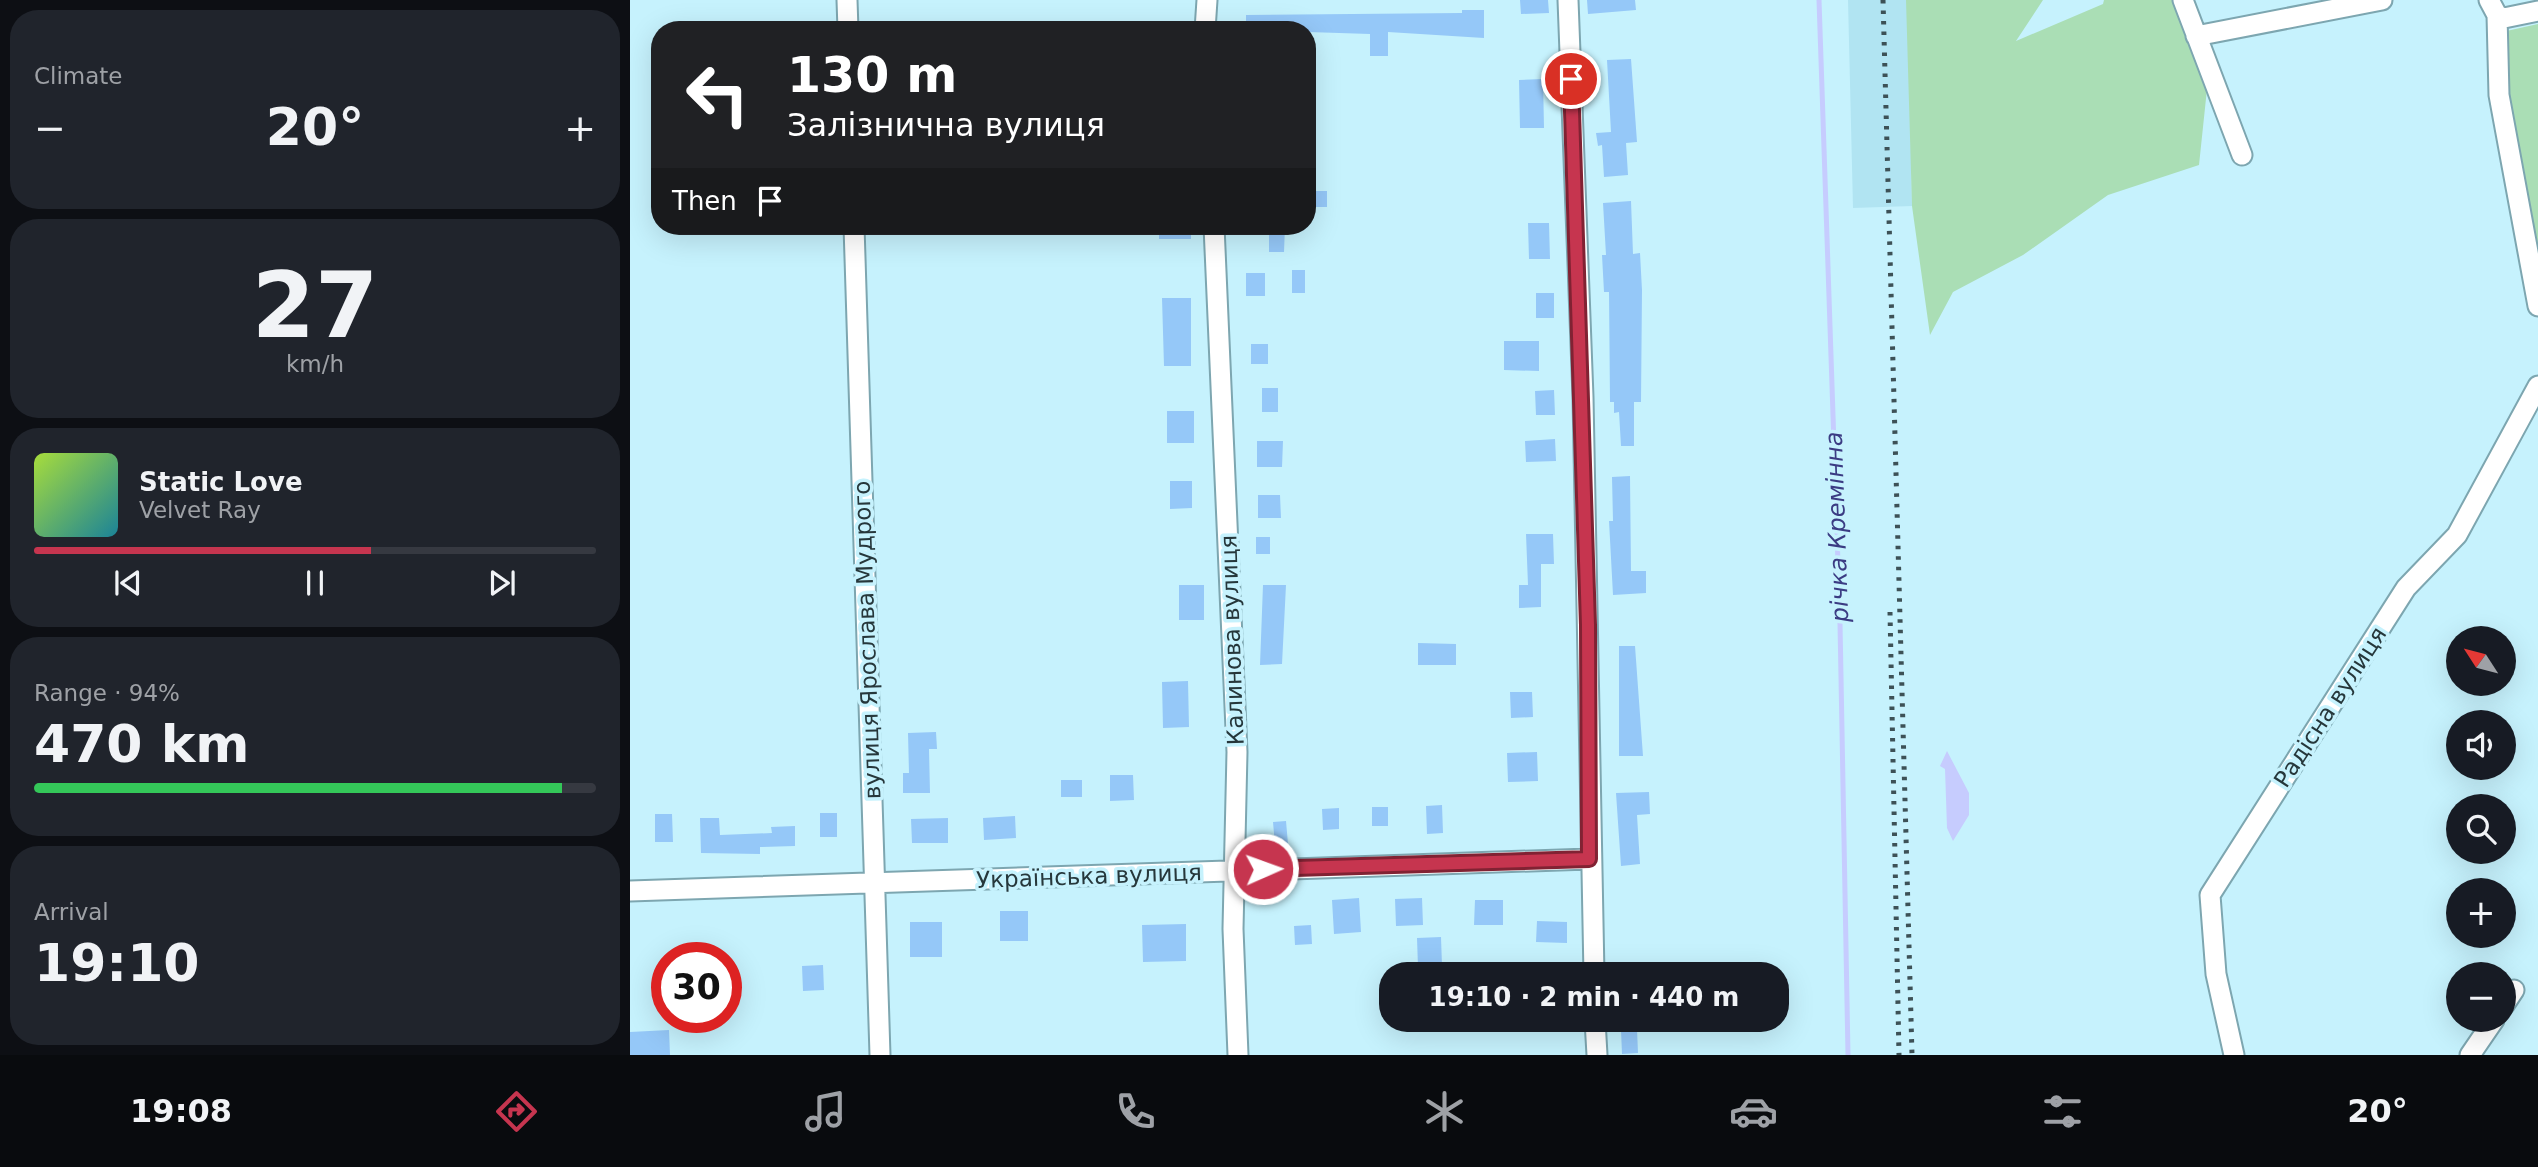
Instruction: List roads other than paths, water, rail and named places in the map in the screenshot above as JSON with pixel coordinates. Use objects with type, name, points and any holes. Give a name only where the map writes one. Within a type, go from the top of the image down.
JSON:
[{"type":"street","points":[[847,0],[848,21]]},
{"type":"street","points":[[1206,21],[1207,0]]},
{"type":"street","points":[[1568,0],[1584,438],[1589,859],[1593,962]]},
{"type":"street","points":[[2183,0],[2242,155]]},
{"type":"street","points":[[2196,36],[2382,0]]},
{"type":"street","points":[[2538,11],[2497,11],[2498,95],[2538,306]]},
{"type":"street","name":"вулиця Ярослава Мудрого","points":[[854,235],[880,1055]]},
{"type":"street","name":"Калинова вулиця","points":[[1214,235],[1237,752],[1233,929],[1238,1055]]},
{"type":"street","name":"Радісна вулиця","points":[[2234,1055],[2216,974],[2210,895],[2406,588],[2457,535],[2538,386]]},
{"type":"street","name":"Українська вулиця","points":[[630,891],[875,885],[1589,859]]},
{"type":"street","points":[[1596,1032],[1597,1055]]},
{"type":"street","points":[[2470,1055],[2486,1032]]},
{"type":"waterway","name":"річка Кремінна","points":[[1819,0],[1840,623],[1848,1055]]},
{"type":"railway","points":[[1883,0],[1912,1055]]},
{"type":"railway","points":[[1890,612],[1899,1055]]}]
